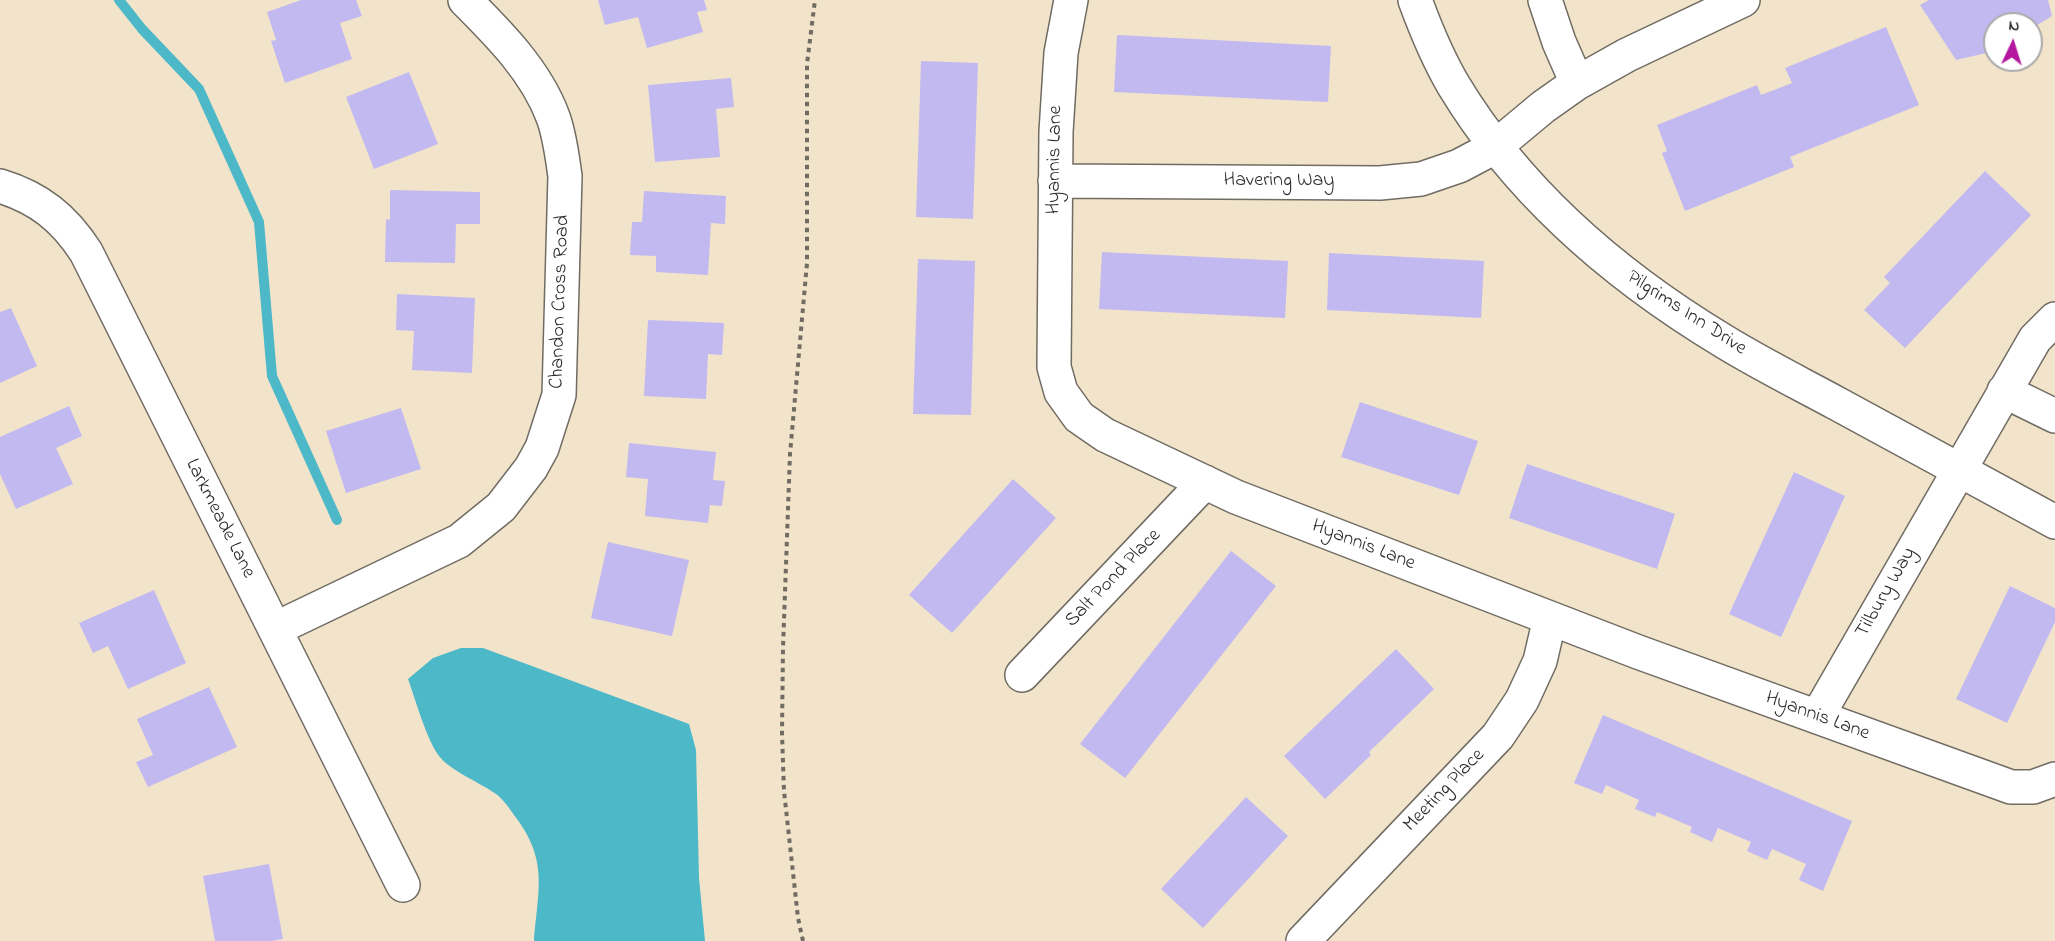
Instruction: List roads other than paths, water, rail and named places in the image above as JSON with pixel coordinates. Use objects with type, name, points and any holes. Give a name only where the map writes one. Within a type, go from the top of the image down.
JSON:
[{"type":"street","name":"Chandon Cross Road","points":[[275,629],[459,541],[483,522],[501,507],[531,468],[542,448],[559,395],[565,176],[560,145],[553,117],[541,91],[526,68],[505,41],[465,0]]},
{"type":"street","name":"Hyannis Lane","points":[[1071,0],[1061,53],[1056,132],[1054,367],[1061,392],[1079,417],[1105,435],[1236,497],[1550,618],[2011,787],[2033,787],[2055,779]]},
{"type":"street","name":"Pilgrims Inn Drive","points":[[1415,0],[1430,40],[1454,86],[1495,147],[1534,193],[1593,250],[1648,292],[1726,342],[2055,522]]},
{"type":"street","points":[[1545,0],[1559,42],[1577,83]]},
{"type":"street","name":"Havering Way","points":[[1055,182],[1380,183],[1421,179],[1459,166],[1495,147],[1542,107],[1577,83],[1628,55],[1743,0]]},
{"type":"street","name":"Larkmeade Lane","points":[[0,186],[21,193],[49,211],[72,230],[86,252],[403,885]]},
{"type":"street","name":"Tilbury Way","points":[[1817,717],[2035,339],[2055,319]]},
{"type":"street","points":[[2004,392],[2055,416]]},
{"type":"street","name":"Salt Pond Place","points":[[1022,675],[1204,483]]},
{"type":"street","name":"Meeting Place","points":[[1303,941],[1498,736],[1522,700],[1540,661],[1550,618]]},
{"type":"water","points":[[461,648],[483,648],[689,724],[696,750],[699,878],[705,941],[534,941],[539,875],[537,861],[525,831],[501,798],[450,766],[439,756],[426,730],[408,679],[433,658]]},
{"type":"waterway","points":[[119,0],[142,29],[199,89],[259,222],[272,376],[337,520]]}]
